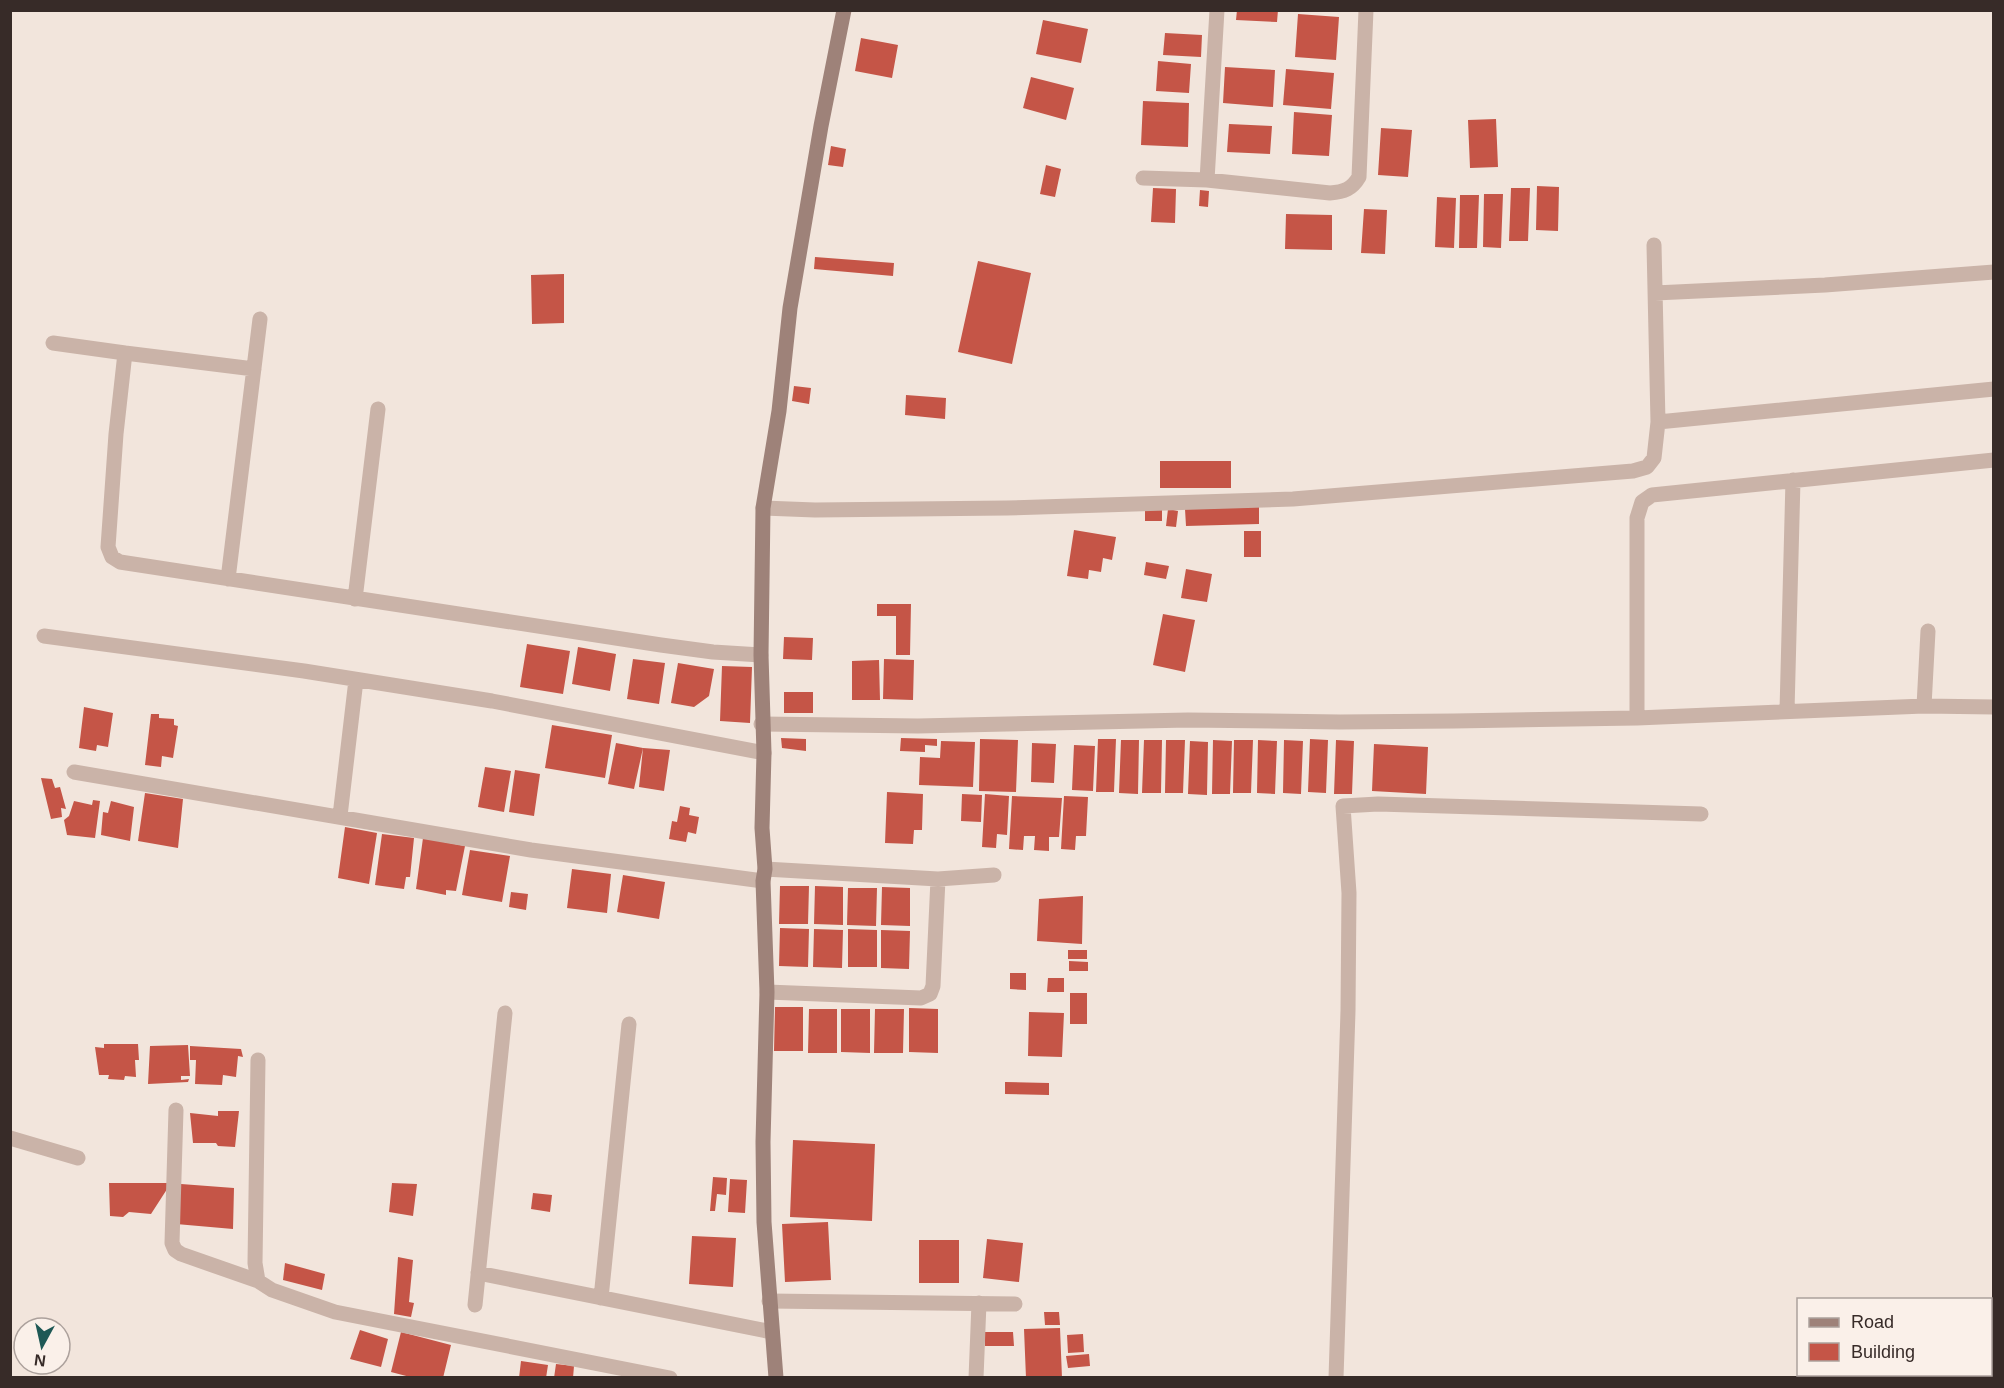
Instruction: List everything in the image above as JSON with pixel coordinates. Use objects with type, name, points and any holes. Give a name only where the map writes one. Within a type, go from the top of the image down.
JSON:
[{"type":"main road","points":[[776,1377],[764,1222],[763,1153],[767,992],[762,828],[764,753],[761,724],[760,655],[763,508],[779,411],[790,308],[821,126],[844,10]]},
{"type":"street","points":[[1207,180],[1217,10]]},
{"type":"street","points":[[1143,178],[1207,180],[1330,193],[1344,192],[1354,186],[1359,177],[1366,10]]},
{"type":"street","points":[[763,508],[815,510],[1007,508],[1293,499],[1633,471],[1647,467],[1654,458],[1658,422],[1654,245]]},
{"type":"street","points":[[1655,293],[1825,285],[1994,272]]},
{"type":"street","points":[[228,579],[260,319]]},
{"type":"street","points":[[53,343],[254,369]]},
{"type":"street","points":[[125,353],[114,456],[108,547],[109,553],[120,562],[713,652],[760,655]]},
{"type":"street","points":[[1658,422],[1994,388]]},
{"type":"street","points":[[355,599],[378,409]]},
{"type":"street","points":[[1637,718],[1637,518],[1642,502],[1652,495],[1994,460]]},
{"type":"street","points":[[1786,711],[1793,480]]},
{"type":"street","points":[[1924,706],[1928,631]]},
{"type":"street","points":[[44,636],[492,701],[764,753]]},
{"type":"street","points":[[340,816],[356,680]]},
{"type":"street","points":[[761,724],[918,726],[1154,721],[1351,722],[1637,718],[1924,706],[1994,707]]},
{"type":"street","points":[[74,772],[531,850],[764,875],[938,879],[994,875]]},
{"type":"street","points":[[1336,1377],[1348,999],[1349,893],[1343,806],[1378,804],[1701,814]]},
{"type":"street","points":[[767,992],[921,998],[930,994],[933,986],[938,879]]},
{"type":"street","points":[[475,1305],[505,1013]]},
{"type":"street","points":[[602,1298],[629,1024]]},
{"type":"street","points":[[258,1060],[255,1263],[258,1281]]},
{"type":"street","points":[[176,1110],[172,1243],[175,1250],[181,1254],[258,1281],[272,1290],[334,1312],[670,1377]]},
{"type":"street","points":[[10,1138],[78,1158]]},
{"type":"street","points":[[478,1273],[772,1332]]},
{"type":"street","points":[[769,1301],[1015,1304]]},
{"type":"street","points":[[976,1377],[979,1303]]},
{"type":"building","points":[[1237,10],[1278,10],[1277,22],[1236,20]]},
{"type":"building","points":[[1298,14],[1339,17],[1336,60],[1295,57]]},
{"type":"building","points":[[1043,20],[1088,29],[1081,63],[1036,54]]},
{"type":"building","points":[[1165,33],[1202,35],[1201,57],[1163,55]]},
{"type":"building","points":[[861,38],[898,45],[892,78],[855,71]]},
{"type":"building","points":[[1158,61],[1191,64],[1189,93],[1156,91]]},
{"type":"building","points":[[1225,67],[1275,70],[1273,107],[1223,103]]},
{"type":"building","points":[[1286,69],[1334,73],[1331,109],[1283,105]]},
{"type":"building","points":[[1031,77],[1074,88],[1066,120],[1023,108]]},
{"type":"building","points":[[1143,101],[1189,103],[1188,147],[1141,145]]},
{"type":"building","points":[[1294,112],[1332,115],[1329,156],[1292,154]]},
{"type":"building","points":[[1496,119],[1498,167],[1470,168],[1468,120]]},
{"type":"building","points":[[1229,124],[1272,126],[1270,154],[1227,152]]},
{"type":"building","points":[[1381,128],[1412,130],[1408,177],[1378,175]]},
{"type":"building","points":[[831,146],[846,149],[843,167],[828,165]]},
{"type":"building","points":[[1046,165],[1061,169],[1055,197],[1040,194]]},
{"type":"building","points":[[1537,186],[1559,187],[1558,231],[1536,230]]},
{"type":"building","points":[[1153,188],[1176,189],[1175,223],[1151,222]]},
{"type":"building","points":[[1511,188],[1530,188],[1528,241],[1509,241]]},
{"type":"building","points":[[1200,190],[1209,191],[1208,207],[1199,206]]},
{"type":"building","points":[[1484,194],[1503,194],[1501,248],[1483,247]]},
{"type":"building","points":[[1460,195],[1479,195],[1477,248],[1459,248]]},
{"type":"building","points":[[1437,197],[1456,198],[1454,248],[1435,247]]},
{"type":"building","points":[[1364,209],[1387,210],[1385,254],[1361,253]]},
{"type":"building","points":[[1286,214],[1332,215],[1332,250],[1285,249]]},
{"type":"building","points":[[815,257],[894,263],[893,276],[814,269]]},
{"type":"building","points":[[978,261],[1031,273],[1012,364],[958,352]]},
{"type":"building","points":[[564,274],[564,323],[532,324],[531,275]]},
{"type":"building","points":[[794,386],[811,388],[809,404],[792,401]]},
{"type":"building","points":[[906,395],[946,398],[945,419],[905,415]]},
{"type":"building","points":[[1160,461],[1231,461],[1231,488],[1160,488]]},
{"type":"building","points":[[1259,506],[1259,524],[1186,526],[1185,509]]},
{"type":"building","points":[[1168,509],[1178,511],[1176,527],[1166,526]]},
{"type":"building","points":[[1145,510],[1162,510],[1162,521],[1145,521]]},
{"type":"building","points":[[1074,530],[1116,537],[1112,560],[1103,558],[1101,572],[1089,570],[1088,579],[1067,576]]},
{"type":"building","points":[[1244,531],[1261,531],[1261,557],[1244,557]]},
{"type":"building","points":[[1146,562],[1169,566],[1166,579],[1144,575]]},
{"type":"building","points":[[1186,569],[1212,574],[1207,602],[1181,598]]},
{"type":"building","points":[[877,604],[911,604],[910,655],[896,655],[896,616],[877,616]]},
{"type":"building","points":[[1163,614],[1195,620],[1185,672],[1153,665]]},
{"type":"building","points":[[784,637],[813,638],[812,660],[783,659]]},
{"type":"building","points":[[527,644],[570,651],[563,694],[520,687]]},
{"type":"building","points":[[578,647],[616,654],[610,691],[572,684]]},
{"type":"building","points":[[633,659],[665,663],[659,704],[627,699]]},
{"type":"building","points":[[884,659],[914,660],[913,700],[883,699]]},
{"type":"building","points":[[879,660],[880,700],[852,700],[852,661]]},
{"type":"building","points":[[678,663],[714,669],[709,696],[694,707],[671,703]]},
{"type":"building","points":[[722,666],[752,667],[750,723],[720,721]]},
{"type":"building","points":[[784,692],[813,692],[813,713],[784,713]]},
{"type":"building","points":[[84,707],[113,713],[108,747],[97,745],[96,751],[79,748]]},
{"type":"building","points":[[151,714],[159,714],[159,718],[174,719],[174,725],[178,726],[173,758],[162,756],[161,767],[145,765]]},
{"type":"building","points":[[552,725],[612,735],[605,778],[545,768]]},
{"type":"building","points":[[781,738],[806,739],[806,751],[782,748]]},
{"type":"building","points":[[901,738],[937,739],[937,746],[925,745],[925,752],[900,751]]},
{"type":"building","points":[[980,739],[1018,740],[1016,792],[979,791]]},
{"type":"building","points":[[1098,739],[1116,739],[1114,792],[1096,792]]},
{"type":"building","points":[[1310,739],[1328,740],[1326,793],[1308,792]]},
{"type":"building","points":[[1121,740],[1139,740],[1138,794],[1119,793]]},
{"type":"building","points":[[1144,740],[1162,740],[1161,793],[1142,793]]},
{"type":"building","points":[[1166,740],[1185,740],[1183,793],[1165,793]]},
{"type":"building","points":[[1213,740],[1232,741],[1230,794],[1212,794]]},
{"type":"building","points":[[1234,740],[1253,740],[1251,793],[1233,793]]},
{"type":"building","points":[[1258,740],[1277,741],[1275,794],[1257,793]]},
{"type":"building","points":[[1284,740],[1303,741],[1301,794],[1283,793]]},
{"type":"building","points":[[1336,740],[1354,741],[1352,794],[1334,794]]},
{"type":"building","points":[[941,741],[975,742],[973,787],[919,785],[920,757],[940,758]]},
{"type":"building","points":[[1190,741],[1208,742],[1207,795],[1188,794]]},
{"type":"building","points":[[616,743],[643,748],[634,789],[608,784]]},
{"type":"building","points":[[1032,743],[1056,744],[1054,783],[1031,782]]},
{"type":"building","points":[[1374,744],[1428,747],[1426,794],[1372,791]]},
{"type":"building","points":[[1074,745],[1095,746],[1093,791],[1072,790]]},
{"type":"building","points":[[643,748],[670,750],[664,791],[639,787]]},
{"type":"building","points":[[485,767],[511,771],[504,812],[478,807]]},
{"type":"building","points":[[515,770],[540,774],[534,816],[509,812]]},
{"type":"building","points":[[41,778],[52,779],[55,788],[60,787],[66,809],[61,808],[62,817],[51,819]]},
{"type":"building","points":[[887,792],[923,794],[922,830],[914,830],[913,844],[885,843]]},
{"type":"building","points":[[145,793],[183,799],[178,848],[138,841]]},
{"type":"building","points":[[962,794],[982,795],[981,822],[961,821]]},
{"type":"building","points":[[985,794],[1009,796],[1007,835],[997,834],[996,848],[982,847]]},
{"type":"building","points":[[1012,796],[1062,798],[1059,837],[1049,837],[1049,851],[1034,850],[1035,836],[1024,836],[1023,850],[1009,849]]},
{"type":"building","points":[[1064,796],[1088,797],[1086,836],[1076,836],[1075,850],[1061,849]]},
{"type":"building","points":[[93,800],[100,801],[95,838],[67,835],[64,820],[69,816],[74,801],[92,805]]},
{"type":"building","points":[[111,801],[134,807],[130,841],[101,835],[103,812],[108,813]]},
{"type":"building","points":[[680,806],[690,808],[689,815],[699,817],[696,834],[688,832],[686,842],[669,839],[672,821],[677,822]]},
{"type":"building","points":[[345,827],[377,833],[369,884],[338,878]]},
{"type":"building","points":[[382,834],[414,838],[410,877],[406,877],[404,889],[375,885]]},
{"type":"building","points":[[423,838],[465,846],[456,891],[446,890],[446,895],[416,889]]},
{"type":"building","points":[[470,850],[510,856],[502,902],[462,895]]},
{"type":"building","points":[[572,869],[611,874],[607,913],[567,908]]},
{"type":"building","points":[[623,875],[665,882],[659,919],[617,912]]},
{"type":"building","points":[[780,886],[809,886],[808,924],[779,924]]},
{"type":"building","points":[[815,886],[843,887],[843,925],[814,924]]},
{"type":"building","points":[[882,887],[910,888],[910,926],[881,925]]},
{"type":"building","points":[[848,888],[877,888],[876,926],[847,925]]},
{"type":"building","points":[[511,892],[528,894],[526,910],[509,907]]},
{"type":"building","points":[[1083,896],[1082,944],[1037,941],[1039,899]]},
{"type":"building","points":[[780,928],[809,929],[808,967],[779,966]]},
{"type":"building","points":[[814,929],[843,930],[842,968],[813,967]]},
{"type":"building","points":[[848,929],[877,930],[877,967],[848,967]]},
{"type":"building","points":[[881,930],[910,931],[909,969],[881,968]]},
{"type":"building","points":[[1068,950],[1087,950],[1087,959],[1068,959]]},
{"type":"building","points":[[1069,961],[1088,962],[1088,971],[1069,971]]},
{"type":"building","points":[[1010,973],[1026,973],[1026,990],[1010,989]]},
{"type":"building","points":[[1048,978],[1064,978],[1064,992],[1047,992]]},
{"type":"building","points":[[1070,993],[1087,993],[1087,1024],[1070,1024]]},
{"type":"building","points":[[775,1007],[803,1007],[803,1051],[774,1051]]},
{"type":"building","points":[[909,1008],[938,1009],[938,1053],[909,1052]]},
{"type":"building","points":[[809,1009],[837,1009],[837,1053],[808,1053]]},
{"type":"building","points":[[841,1009],[870,1009],[870,1053],[841,1052]]},
{"type":"building","points":[[875,1009],[904,1009],[903,1053],[874,1053]]},
{"type":"building","points":[[1029,1012],[1064,1013],[1062,1057],[1028,1056]]},
{"type":"building","points":[[104,1044],[138,1044],[139,1060],[135,1060],[136,1077],[125,1076],[124,1080],[108,1079],[109,1075],[99,1075],[95,1047],[104,1048]]},
{"type":"building","points":[[188,1045],[190,1076],[181,1076],[181,1080],[189,1079],[188,1082],[148,1084],[150,1046]]},
{"type":"building","points":[[190,1046],[241,1049],[243,1057],[238,1056],[236,1077],[223,1075],[222,1085],[195,1084],[196,1060],[190,1060]]},
{"type":"building","points":[[1005,1082],[1049,1083],[1049,1095],[1005,1094]]},
{"type":"building","points":[[218,1111],[239,1111],[235,1147],[218,1146],[216,1143],[193,1143],[190,1113],[218,1116]]},
{"type":"building","points":[[793,1140],[875,1144],[872,1221],[790,1217]]},
{"type":"building","points":[[713,1177],[727,1178],[726,1195],[717,1194],[715,1211],[710,1211]]},
{"type":"building","points":[[730,1179],[747,1180],[745,1213],[728,1212]]},
{"type":"building","points":[[109,1183],[171,1183],[151,1214],[129,1212],[123,1217],[110,1216]]},
{"type":"building","points":[[392,1183],[417,1184],[413,1216],[389,1212]]},
{"type":"building","points":[[181,1184],[234,1188],[233,1229],[176,1224]]},
{"type":"building","points":[[533,1193],[552,1195],[550,1212],[531,1209]]},
{"type":"building","points":[[828,1222],[831,1280],[785,1282],[782,1224]]},
{"type":"building","points":[[692,1236],[736,1238],[733,1287],[689,1284]]},
{"type":"building","points":[[987,1239],[1023,1243],[1019,1282],[983,1278]]},
{"type":"building","points":[[919,1240],[959,1240],[959,1283],[919,1283]]},
{"type":"building","points":[[398,1257],[413,1260],[409,1302],[414,1303],[411,1317],[394,1314]]},
{"type":"building","points":[[285,1263],[325,1274],[322,1290],[283,1280]]},
{"type":"building","points":[[1044,1312],[1059,1312],[1060,1325],[1045,1325]]},
{"type":"building","points":[[1060,1328],[1062,1378],[1026,1378],[1024,1329]]},
{"type":"building","points":[[360,1330],[388,1339],[381,1367],[350,1359]]},
{"type":"building","points":[[401,1332],[451,1345],[443,1378],[414,1378],[391,1372]]},
{"type":"building","points":[[985,1332],[1013,1332],[1014,1346],[985,1346]]},
{"type":"building","points":[[1083,1334],[1084,1352],[1068,1353],[1067,1335]]},
{"type":"building","points":[[1089,1354],[1090,1366],[1068,1368],[1066,1356]]},
{"type":"building","points":[[521,1361],[548,1365],[546,1378],[519,1378]]},
{"type":"building","points":[[556,1364],[574,1366],[573,1378],[554,1378]]}]
